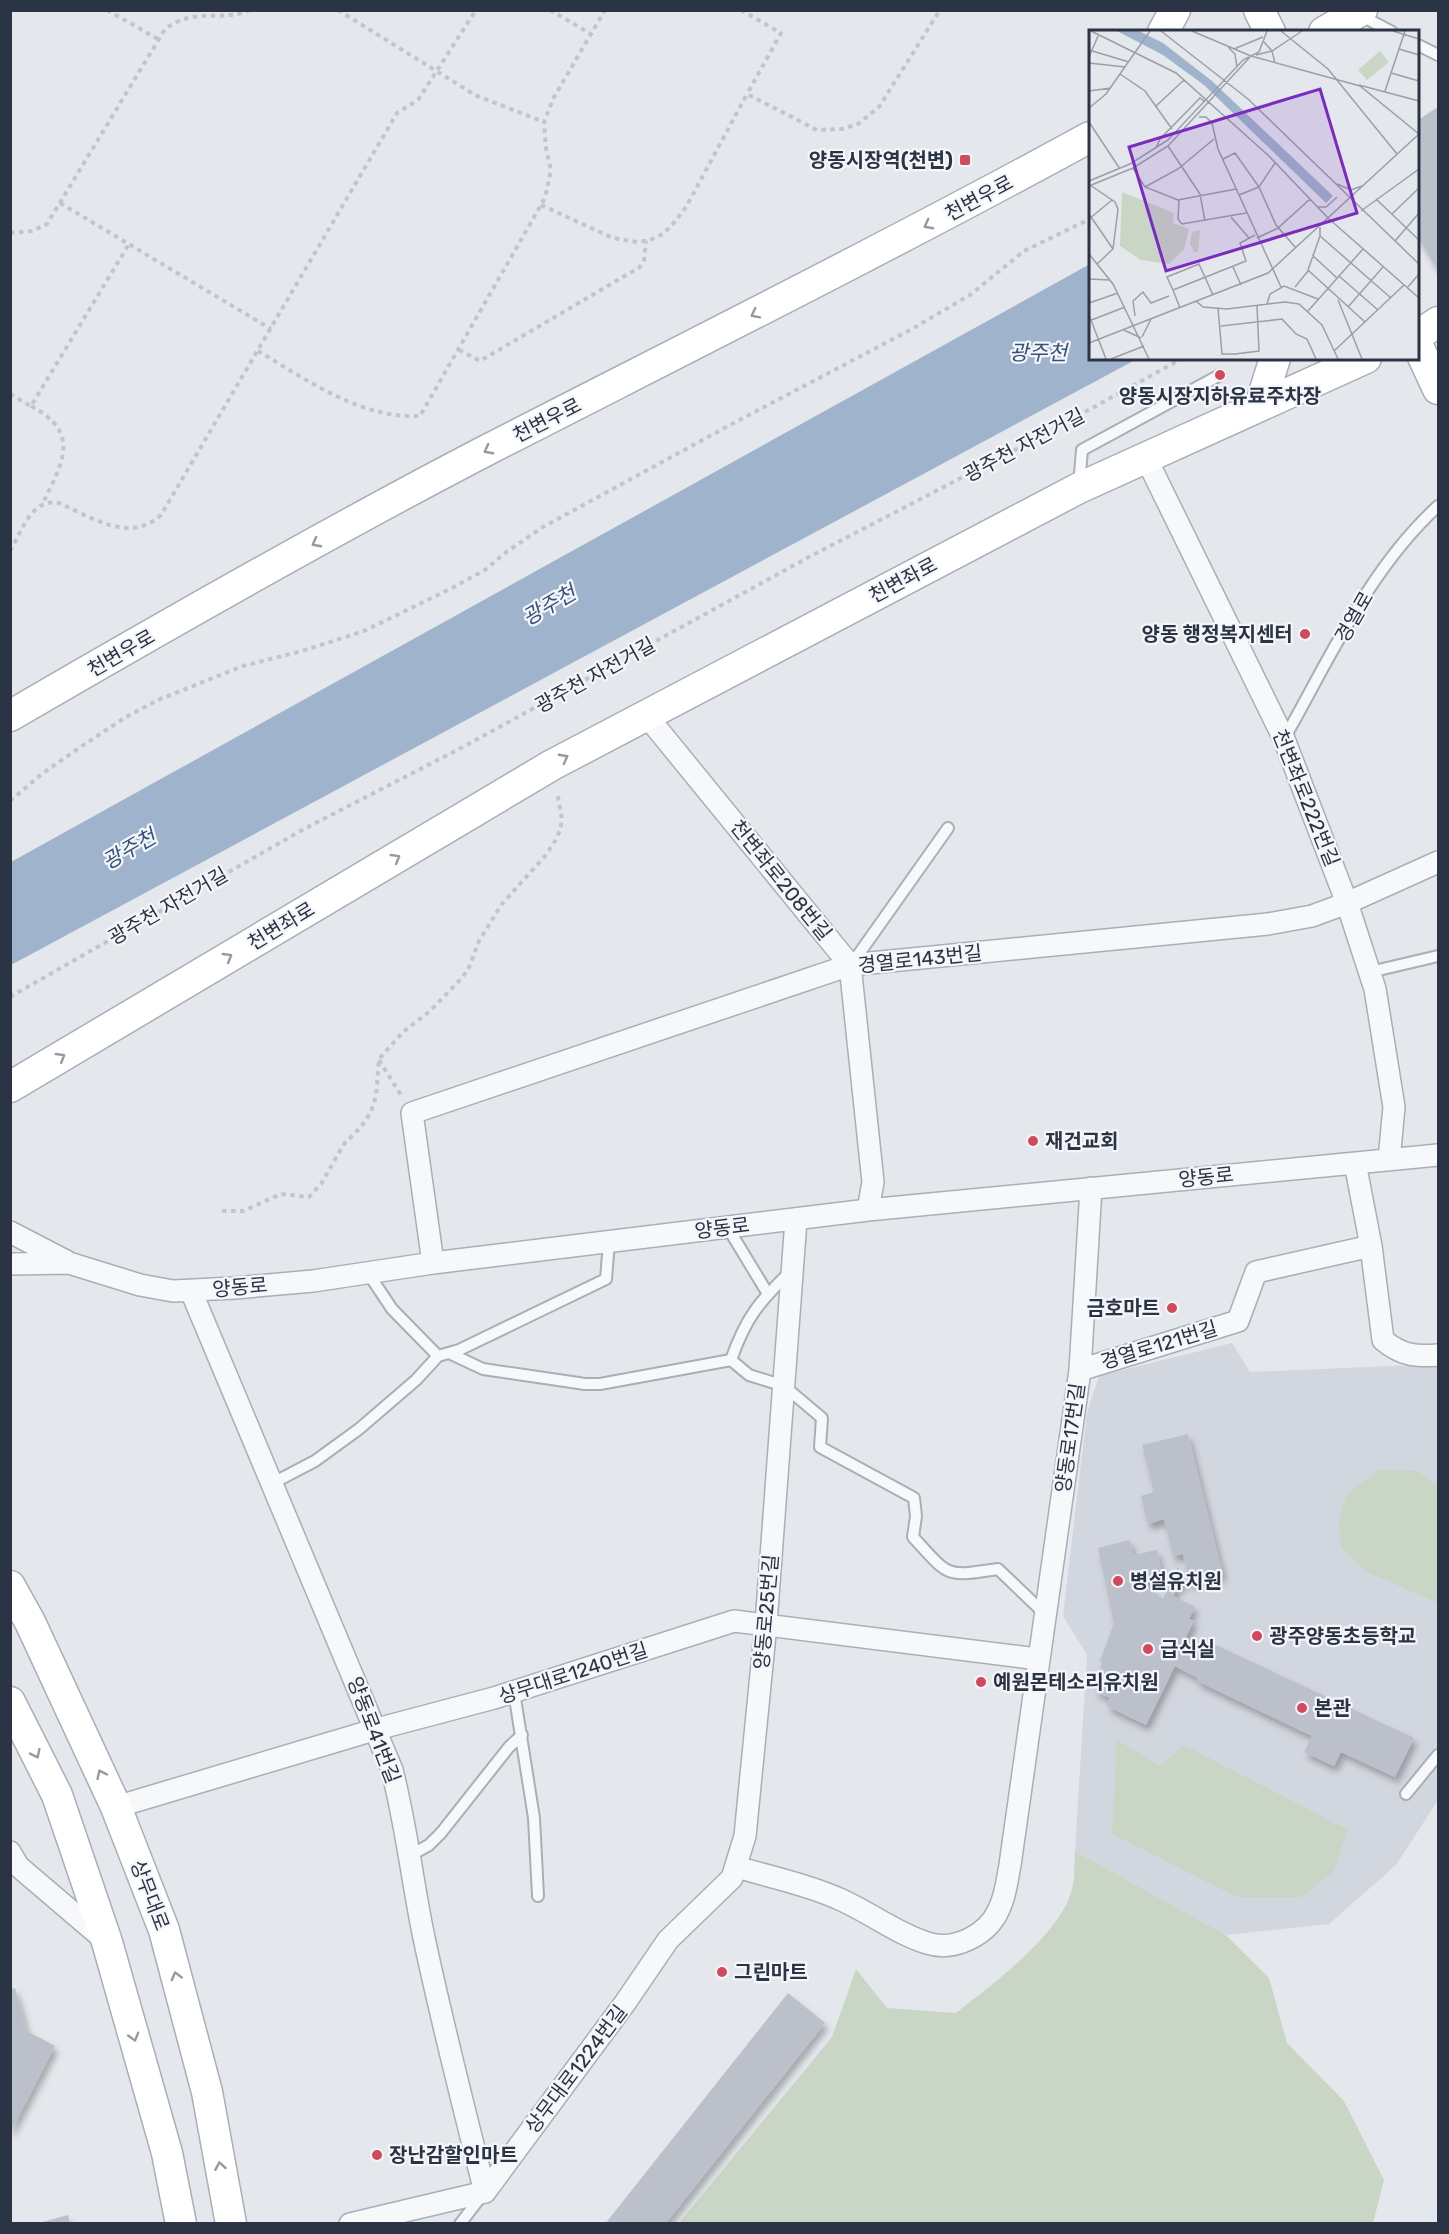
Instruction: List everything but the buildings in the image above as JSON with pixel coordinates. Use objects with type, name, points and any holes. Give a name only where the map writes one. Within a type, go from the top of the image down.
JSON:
[{"type":"street","points":[[1164,30],[1175,10]]},
{"type":"street","points":[[1259,10],[1268,30]]},
{"type":"street","points":[[1328,30],[1359,12]]},
{"type":"street","points":[[1022,174],[1089,115]]},
{"type":"street","name":"천변우로","points":[[10,716],[296,554],[477,456],[910,235],[1089,138]]},
{"type":"street","points":[[1419,334],[1438,322]]},
{"type":"street","points":[[1419,348],[1438,389]]},
{"type":"street","points":[[1260,406],[1274,360]]},
{"type":"street","name":"천변좌로","points":[[10,1087],[552,765],[646,714],[1078,488],[1362,360]]},
{"type":"street","name":"천변좌로222번길","points":[[1146,458],[1284,739],[1347,903],[1376,989],[1394,1107],[1389,1160]]},
{"type":"street","name":"천변좌로208번길","points":[[646,714],[850,965]]},
{"type":"street","name":"경열로143번길","points":[[412,1113],[850,965],[1268,924],[1312,916],[1347,903],[1438,862]]},
{"type":"street","points":[[850,965],[873,1182],[868,1210]]},
{"type":"street","points":[[412,1113],[433,1263]]},
{"type":"street","name":"양동로","points":[[10,1264],[69,1263],[140,1285],[173,1291],[191,1291],[313,1281],[433,1263],[868,1210],[1438,1155]]},
{"type":"street","points":[[1355,1163],[1371,1246],[1383,1340],[1397,1352],[1427,1356],[1438,1355]]},
{"type":"street","name":"양동로17번길","points":[[736,1867],[835,1896],[928,1944],[953,1945],[969,1939],[978,1934],[998,1912],[1003,1899],[1012,1854],[1080,1370],[1091,1188]]},
{"type":"street","name":"양동로25번길","points":[[745,1836],[766,1624],[796,1220]]},
{"type":"street","points":[[10,1232],[69,1263]]},
{"type":"street","name":"경열로121번길","points":[[1080,1370],[1238,1321],[1256,1272],[1371,1246]]},
{"type":"street","name":"양동로41번길","points":[[191,1291],[271,1484],[377,1729],[395,1779],[402,1806],[436,1994],[485,2192]]},
{"type":"street","name":"상무대로","points":[[10,1586],[30,1622],[116,1807],[164,1930],[207,2092],[231,2223]]},
{"type":"street","name":"상무대로1240번길","points":[[116,1807],[377,1729],[514,1692],[734,1622],[766,1624],[1038,1659]]},
{"type":"street","points":[[10,1702],[57,1795],[107,1942],[167,2153],[181,2223]]},
{"type":"street","name":"상무대로1224번길","points":[[485,2192],[625,2003],[668,1940],[732,1878],[745,1836]]},
{"type":"street","points":[[10,1851],[18,1866],[107,1942]]},
{"type":"street","points":[[350,2223],[485,2192]]},
{"type":"lane","points":[[1359,12],[1389,30]]},
{"type":"lane","points":[[1419,46],[1438,55]]},
{"type":"lane","points":[[1078,488],[1082,450],[1220,375]]},
{"type":"lane","name":"경열로","points":[[1284,739],[1384,566],[1438,506]]},
{"type":"lane","points":[[850,965],[948,828]]},
{"type":"lane","points":[[1370,972],[1438,956]]},
{"type":"lane","points":[[728,1228],[768,1294]]},
{"type":"lane","points":[[271,1484],[315,1461],[359,1429],[416,1380],[438,1356],[459,1350],[606,1279],[609,1242]]},
{"type":"lane","points":[[732,1360],[745,1324],[768,1294],[791,1271]]},
{"type":"lane","points":[[368,1273],[392,1310],[438,1356]]},
{"type":"lane","points":[[449,1353],[483,1369],[585,1384],[600,1384],[732,1360]]},
{"type":"lane","points":[[732,1360],[749,1375],[784,1386],[822,1418],[820,1448],[914,1498],[913,1537],[943,1570],[959,1575],[999,1569],[1046,1615]]},
{"type":"lane","points":[[514,1692],[534,1818],[538,1896]]},
{"type":"lane","points":[[410,1856],[429,1845],[441,1833],[522,1735]]},
{"type":"lane","points":[[1406,1794],[1438,1755]]},
{"type":"lane","points":[[460,2223],[485,2192]]},
{"type":"path","points":[[106,10],[158,39]]},
{"type":"path","points":[[10,233],[23,233],[47,224],[165,29],[180,19],[193,16],[237,14],[250,10]]},
{"type":"path","points":[[338,10],[475,95],[544,122]]},
{"type":"path","points":[[10,551],[34,509],[50,501],[120,529],[131,529],[154,522],[170,502],[397,113],[418,100],[476,10]]},
{"type":"path","points":[[550,10],[591,34]]},
{"type":"path","points":[[258,351],[326,391],[346,400],[409,417],[420,416],[541,205],[549,186],[551,170],[544,122],[554,97],[606,10]]},
{"type":"path","points":[[541,205],[597,233],[613,238],[646,241],[663,234],[686,207],[781,33],[741,10]]},
{"type":"path","points":[[747,94],[817,130],[842,129],[858,124],[879,107],[940,10]]},
{"type":"path","points":[[60,203],[271,329]]},
{"type":"path","points":[[10,801],[43,773],[91,740],[126,717],[158,700],[243,666],[364,631],[448,590],[485,570],[505,553],[543,528],[730,425],[912,329],[970,295],[1024,251],[1089,219]]},
{"type":"path","points":[[459,350],[480,361],[640,267],[645,260],[646,241]]},
{"type":"path","points":[[31,406],[129,244]]},
{"type":"path","name":"광주천 자전거길","points":[[10,997],[304,829],[463,747],[809,557],[1036,439],[1180,360]]},
{"type":"path","points":[[10,394],[54,422],[61,434],[64,446],[58,469],[43,503]]},
{"type":"path","points":[[222,1211],[243,1211],[281,1194],[309,1197],[321,1184],[344,1144],[361,1127],[371,1112],[376,1096],[379,1059],[403,1032],[429,1012],[468,970],[479,941],[501,904],[545,856],[555,841],[562,819],[552,765]]},
{"type":"path","points":[[379,1059],[412,1113]]},
{"type":"shaded area","name":"광주양동초등학교","points":[[1232,1343],[1250,1372],[1438,1364],[1438,1800],[1396,1865],[1329,1924],[1226,1935],[1075,1851],[1087,1655],[1063,1616],[1087,1413],[1099,1376]]},
{"type":"green space","points":[[1379,1470],[1415,1471],[1438,1485],[1438,1603],[1367,1572],[1341,1548],[1339,1521],[1347,1493]]},
{"type":"green space","points":[[1117,1740],[1160,1766],[1184,1745],[1348,1830],[1333,1872],[1301,1897],[1237,1897],[1112,1834]]},
{"type":"green space","points":[[1075,1851],[1226,1935],[1269,1978],[1287,2043],[1344,2101],[1384,2180],[1373,2223],[679,2223],[832,2037],[856,1969],[887,2008],[956,2013],[1006,1973],[1040,1941],[1054,1923],[1072,1889]]},
{"type":"water","name":"광주천","points":[[1089,265],[1089,360],[1135,360],[11,965],[11,862]]},
{"type":"place","name":"양동시장역(천변)","points":[[965,160]]},
{"type":"place","name":"양동시장지하유료주차장","points":[[1220,375]]},
{"type":"place","name":"양동 행정복지센터","points":[[1305,634]]},
{"type":"place","name":"재건교회","points":[[1033,1141]]},
{"type":"place","name":"금호마트","points":[[1172,1308]]},
{"type":"place","name":"병설유치원","points":[[1118,1581]]},
{"type":"place","name":"광주양동초등학교","points":[[1257,1636]]},
{"type":"place","name":"급식실","points":[[1148,1649]]},
{"type":"place","name":"예원몬테소리유치원","points":[[981,1682]]},
{"type":"place","name":"본관","points":[[1302,1708]]},
{"type":"place","name":"그린마트","points":[[722,1972]]},
{"type":"place","name":"장난감할인마트","points":[[377,2155]]}]
